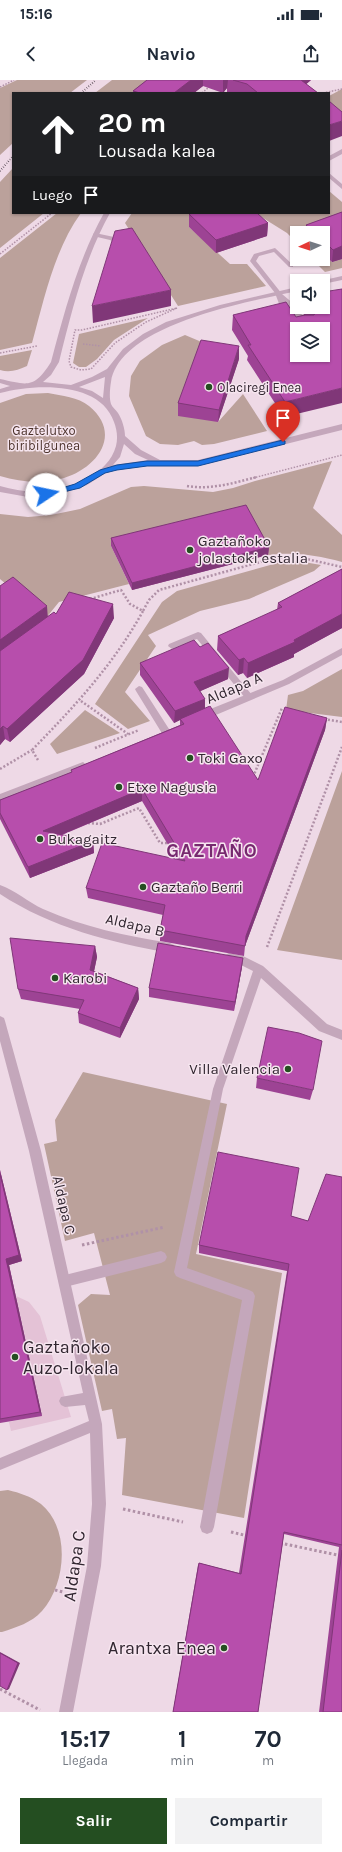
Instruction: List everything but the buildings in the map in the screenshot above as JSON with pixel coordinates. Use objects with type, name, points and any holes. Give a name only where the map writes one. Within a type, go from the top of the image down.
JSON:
[{"type":"street","points":[[330,158],[342,151]]},
{"type":"street","points":[[330,176],[342,187]]},
{"type":"street","points":[[37,384],[48,373],[55,362],[74,286],[82,263],[106,214]]},
{"type":"street","points":[[95,235],[112,238],[118,242]]},
{"type":"street","points":[[290,265],[275,250],[256,255],[253,262],[278,294],[293,307],[303,322]]},
{"type":"street","points":[[330,281],[342,278]]},
{"type":"street","points":[[73,387],[95,379],[111,370],[122,356],[136,343],[164,326],[199,313],[290,291]]},
{"type":"street","points":[[278,294],[293,322]]},
{"type":"street","points":[[107,405],[107,387],[111,370]]},
{"type":"street","points":[[0,381],[20,386]]},
{"type":"street","points":[[0,391],[37,384],[73,387],[92,394],[107,405],[118,420],[122,438],[114,459],[102,472]]},
{"type":"street","points":[[0,489],[14,493],[46,494],[78,486],[102,472],[131,465],[188,464],[208,461],[342,427]]},
{"type":"street","points":[[122,438],[138,452],[162,464]]},
{"type":"street","points":[[172,646],[198,635],[249,697]]},
{"type":"street","name":"Aldapa A","points":[[194,720],[286,682],[342,651]]},
{"type":"street","points":[[139,689],[166,732]]},
{"type":"street","points":[[0,798],[93,762]]},
{"type":"street","name":"Aldapa B","points":[[0,889],[20,903],[65,923],[137,942],[184,950]]},
{"type":"street","points":[[221,957],[243,961],[259,969],[323,1028],[342,1034]]},
{"type":"street","points":[[207,1527],[249,1296],[180,1272],[218,1089],[259,969]]},
{"type":"street","name":"Aldapa C","points":[[0,1021],[36,1151],[96,1424],[99,1504],[94,1566],[66,1712]]},
{"type":"street","points":[[64,1281],[161,1257]]},
{"type":"street","points":[[65,1401],[90,1398]]},
{"type":"street","points":[[0,1464],[96,1424]]},
{"type":"path","points":[[0,87],[14,80]]},
{"type":"path","points":[[203,92],[212,85]]},
{"type":"path","points":[[328,92],[342,89]]},
{"type":"path","points":[[0,254],[51,214]]},
{"type":"path","points":[[75,330],[69,361],[72,367],[81,370],[91,369],[112,346],[124,337]]},
{"type":"path","points":[[0,353],[38,346],[40,340]]},
{"type":"path","points":[[186,486],[201,488],[216,487],[342,455]]},
{"type":"path","points":[[0,768],[32,750],[81,701],[131,636],[149,600],[159,590],[275,558],[298,557],[342,567]]},
{"type":"path","points":[[86,600],[121,590],[130,604],[143,611]]},
{"type":"path","points":[[81,701],[128,734]]},
{"type":"path","points":[[250,784],[280,714]]},
{"type":"path","points":[[319,719],[342,722]]},
{"type":"path","points":[[92,749],[160,722]]},
{"type":"path","points":[[259,969],[342,747]]},
{"type":"path","points":[[32,750],[49,780]]},
{"type":"path","points":[[84,822],[100,824],[139,808],[160,843],[174,844]]},
{"type":"path","points":[[58,1251],[191,1222]]},
{"type":"path","points":[[0,1689],[44,1712]]},
{"type":"green space","points":[[17,80],[87,80],[71,92],[12,92],[12,144],[0,155],[0,88]]},
{"type":"green space","points":[[112,80],[153,80],[143,92],[96,92]]},
{"type":"green space","points":[[342,89],[342,119],[330,109],[330,95]]},
{"type":"green space","points":[[12,169],[12,214],[43,214],[0,248],[0,182]]},
{"type":"green space","points":[[330,192],[342,202],[342,225],[330,229],[330,226],[290,226],[290,236],[257,214],[330,214]]},
{"type":"green space","points":[[56,214],[80,214],[72,227],[57,259],[32,343],[0,350],[0,258]]},
{"type":"green space","points":[[131,214],[194,214],[189,227],[230,264],[247,264],[266,286],[178,306],[125,223]]},
{"type":"green space","points":[[342,259],[342,268],[325,272],[319,266],[330,266],[330,260],[332,262]]},
{"type":"green space","points":[[148,318],[114,340],[97,359],[86,367],[79,367],[73,363],[79,334]]},
{"type":"green space","points":[[185,335],[204,343],[218,422],[243,394],[267,431],[214,444],[202,445],[194,441],[178,445],[160,444],[146,436],[129,396],[131,376],[140,361],[162,345]]},
{"type":"green space","points":[[32,350],[27,366],[14,371],[0,370],[0,356]]},
{"type":"green space","name":"Gaztelutxo biribilgunea","points":[[48,393],[75,399],[89,406],[99,417],[104,428],[105,438],[102,449],[87,466],[64,478],[32,482],[0,476],[0,403],[26,394]]},
{"type":"green space","points":[[332,461],[313,508],[342,535],[342,562],[297,554],[268,555],[111,546],[129,584],[59,602],[46,618],[0,579],[0,514],[28,517],[51,515],[80,509],[131,487],[144,486],[213,492]]},
{"type":"green space","points":[[298,561],[321,565],[314,571],[249,599],[200,611],[148,635],[156,646],[125,692],[150,721],[128,729],[95,704],[162,602],[177,591],[281,562]]},
{"type":"green space","points":[[342,669],[342,717],[286,710],[288,695],[303,691]]},
{"type":"green space","points":[[85,710],[120,733],[57,754],[50,744]]},
{"type":"green space","points":[[342,771],[342,960],[277,950]]},
{"type":"green space","points":[[83,1072],[227,1104],[196,1254],[282,1273],[244,1518],[122,1495],[126,1438],[117,1439],[112,1409],[102,1411],[78,1305],[91,1294],[110,1295],[94,1233],[65,1241],[44,1144],[57,1141],[55,1120]]},
{"type":"green space","points":[[8,1490],[33,1499],[41,1504],[51,1515],[57,1527],[61,1542],[62,1557],[56,1586],[50,1600],[42,1611],[33,1619],[24,1624],[0,1632],[0,1491]]},
{"type":"shaded area","points":[[16,1296],[29,1302],[40,1316],[71,1417],[11,1431],[9,1422],[42,1415]]},
{"type":"railway","points":[[82,92],[96,80]]},
{"type":"railway","points":[[0,171],[12,157]]},
{"type":"place","name":"Olaciregi Enea","points":[[209,387]]},
{"type":"place","name":"Gaztañoko jolastoki estalia","points":[[190,550]]},
{"type":"place","name":"Toki Gaxo","points":[[190,758]]},
{"type":"place","name":"Etxe Nagusia","points":[[119,787]]},
{"type":"place","name":"Bukagaitz","points":[[40,839]]},
{"type":"place","name":"Gaztaño Berri","points":[[143,887]]},
{"type":"place","name":"Karobi","points":[[55,978]]},
{"type":"place","name":"Villa Valencia","points":[[288,1069]]},
{"type":"place","name":"Gaztañoko Auzo-lokala","points":[[15,1357]]},
{"type":"place","name":"Arantxa Enea","points":[[224,1648]]},
{"type":"district","name":"GAZTAÑO","points":[[212,851]]},
{"type":"route","points":[[46,494],[63,491],[78,486],[91,480],[102,472],[117,468],[147,463],[198,463],[283,442]]}]
